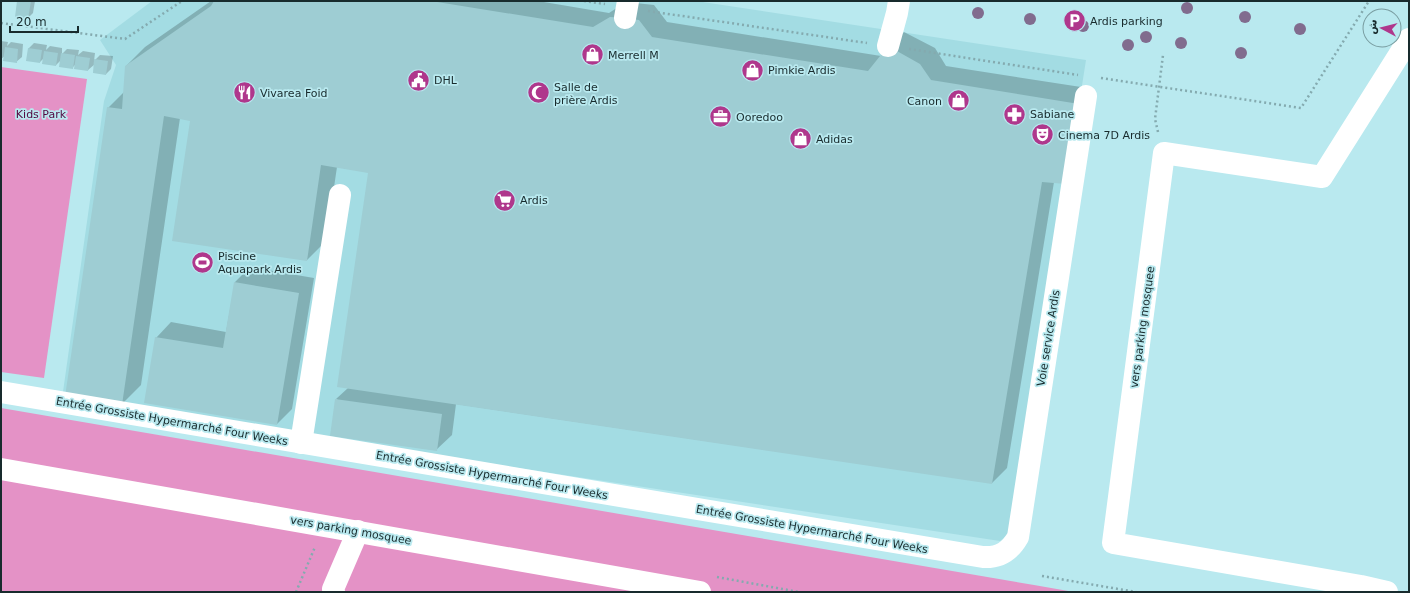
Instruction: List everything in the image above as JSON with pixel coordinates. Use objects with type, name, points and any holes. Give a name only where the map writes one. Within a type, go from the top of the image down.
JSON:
[{"type":"street","points":[[888,46],[898,7]]},
{"type":"street","points":[[1164,154],[1322,177],[1409,39]]},
{"type":"street","name":"Voie service Ardis","points":[[983,557],[991,558],[1006,552],[1018,537],[1091,87]]},
{"type":"street","name":"vers parking mosquee","points":[[1164,154],[1113,543],[1361,586],[1387,592]]},
{"type":"street","points":[[301,443],[340,195]]},
{"type":"street","name":"Entrée Grossiste Hypermarché Four Weeks","points":[[1,392],[983,557]]},
{"type":"street","name":"vers parking mosquee","points":[[1,469],[700,592]]},
{"type":"street","points":[[334,592],[358,531]]},
{"type":"path","points":[[1,23],[125,39],[182,1]]},
{"type":"path","points":[[584,1],[626,9],[1080,75]]},
{"type":"path","points":[[1091,87],[1159,87],[1301,108],[1369,1]]},
{"type":"path","points":[[1163,55],[1155,119],[1164,154]]},
{"type":"path","points":[[296,592],[316,545]]},
{"type":"path","points":[[1042,576],[1136,592]]},
{"type":"shaded area","points":[[152,1],[696,1],[1086,60],[1012,532],[1000,541],[62,399],[104,101],[116,65],[100,40]]},
{"type":"green space","name":"Kids Park","points":[[1,67],[87,79],[44,378],[1,372]]},
{"type":"green space","points":[[1,408],[1034,585],[1074,592],[1,592]]},
{"type":"building","points":[[17,1],[31,1],[28,19],[15,17]]},
{"type":"building","points":[[214,1],[431,1],[593,27],[610,17],[625,18],[639,20],[652,37],[868,71],[888,46],[920,64],[931,80],[1079,104],[1066,184],[1042,182],[992,484],[337,387],[368,173],[321,165],[307,261],[172,241],[190,121],[164,116],[122,405],[65,397],[107,107],[122,109],[125,66],[211,6]]},
{"type":"building","points":[[5,47],[18,49],[17,63],[3,61]]},
{"type":"building","points":[[28,48],[42,50],[40,63],[26,61]]},
{"type":"building","points":[[44,51],[58,53],[56,66],[42,64]]},
{"type":"building","points":[[61,53],[75,55],[73,69],[59,67]]},
{"type":"building","points":[[76,56],[90,58],[88,71],[74,69]]},
{"type":"building","points":[[94,59],[108,61],[106,75],[93,73]]},
{"type":"building","points":[[234,282],[299,293],[277,425],[144,403],[155,337],[223,348]]},
{"type":"building","points":[[335,399],[442,414],[437,451],[330,436]]},
{"type":"place","name":"Ardis parking","points":[[1075,21]]},
{"type":"place","name":"Merrell M","points":[[593,55]]},
{"type":"place","name":"Pimkie Ardis","points":[[752,70]]},
{"type":"place","name":"DHL","points":[[418,80]]},
{"type":"place","name":"Vivarea Foid","points":[[244,93]]},
{"type":"place","name":"Salle de prière Ardis","points":[[539,93]]},
{"type":"place","name":"Canon","points":[[958,101]]},
{"type":"place","name":"Sabiane","points":[[1015,114]]},
{"type":"place","name":"Ooredoo","points":[[720,117]]},
{"type":"place","name":"Cinema 7D Ardis","points":[[1043,135]]},
{"type":"place","name":"Adidas","points":[[800,139]]},
{"type":"place","name":"Ardis","points":[[504,200]]},
{"type":"place","name":"Piscine Aquapark Ardis","points":[[202,262]]}]
